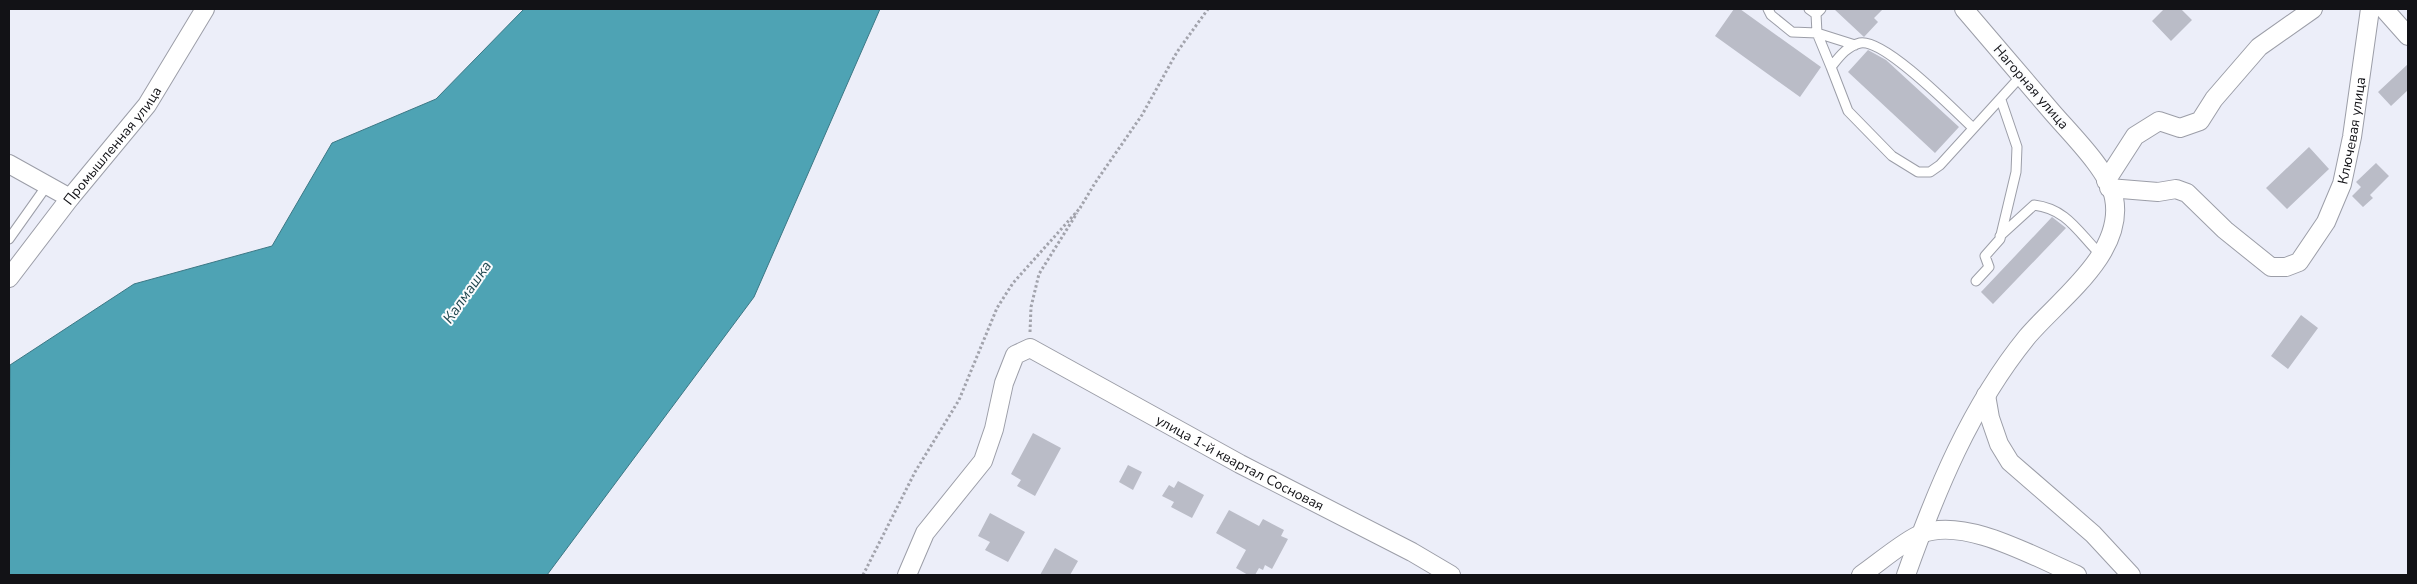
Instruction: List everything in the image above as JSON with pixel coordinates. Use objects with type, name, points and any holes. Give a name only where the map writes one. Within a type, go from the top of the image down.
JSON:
[{"type":"street","name":"Промышленная улица","points":[[9,278],[70,198],[147,105],[205,9]]},
{"type":"street","name":"Нагорная улица","points":[[1964,9],[2104,178]]},
{"type":"street","points":[[1906,575],[1936,492],[1986,395],[1999,374],[2028,336],[2085,277],[2100,254],[2113,226],[2114,197],[2104,178],[2136,136],[2159,120],[2180,128],[2200,121],[2214,99],[2259,47],[2313,9]]},
{"type":"street","name":"Ключевая улица","points":[[2104,178],[2158,192],[2176,189],[2187,193],[2225,230],[2271,267],[2286,267],[2300,262],[2326,222],[2342,184],[2352,137],[2370,9]]},
{"type":"street","points":[[2384,9],[2408,36]]},
{"type":"street","points":[[9,164],[48,184],[70,198]]},
{"type":"street","points":[[907,575],[925,533],[983,461],[994,429],[1004,383],[1015,355],[1030,348]]},
{"type":"street","name":"улица 1-й квартал Сосновая","points":[[1030,348],[1240,464],[1412,552],[1451,575]]},
{"type":"street","points":[[1986,395],[1990,418],[1999,444],[2010,462],[2093,534],[2131,575]]},
{"type":"street","points":[[1860,575],[1920,534],[1958,530],[1990,538],[2077,575]]},
{"type":"lane","points":[[1768,9],[1771,15],[1792,32],[1817,33],[1855,46]]},
{"type":"lane","points":[[1815,11],[1817,33],[1848,111],[1892,156],[1918,172],[1930,172],[1940,165],[2021,76]]},
{"type":"lane","points":[[1831,67],[1847,49],[1861,43],[1874,44],[1899,61],[1973,128]]},
{"type":"lane","points":[[2000,100],[2017,147],[2016,172],[2000,236]]},
{"type":"lane","points":[[9,239],[48,184]]},
{"type":"lane","points":[[1976,281],[1989,267],[1985,256],[2000,236],[2034,205],[2045,206],[2062,213],[2100,254]]},
{"type":"path","points":[[1030,348],[1031,307],[1039,274],[1095,183],[1142,115],[1178,52],[1208,9]]},
{"type":"path","points":[[863,575],[915,472],[959,400],[997,308],[1013,283],[1080,207]]},
{"type":"water","name":"Калмашка","points":[[524,9],[880,9],[754,297],[547,575],[9,575],[10,365],[134,284],[272,246],[332,143],[436,99]]},
{"type":"building","points":[[1734,9],[1740,9],[1821,67],[1800,97],[1715,36]]},
{"type":"building","points":[[1834,9],[1883,9],[1874,18],[1878,22],[1864,37]]},
{"type":"building","points":[[2164,9],[2181,9],[2192,20],[2171,41],[2152,21]]},
{"type":"building","points":[[1868,50],[1886,60],[1959,127],[1935,153],[1848,72]]},
{"type":"building","points":[[2408,64],[2408,90],[2391,106],[2378,92]]},
{"type":"building","points":[[2309,147],[2329,169],[2287,209],[2266,188]]},
{"type":"building","points":[[2376,163],[2389,176],[2370,195],[2373,198],[2363,207],[2352,196],[2361,187],[2356,182]]},
{"type":"building","points":[[2052,217],[2066,228],[1993,304],[1981,292]]},
{"type":"building","points":[[2301,315],[2318,328],[2288,369],[2271,356]]},
{"type":"building","points":[[1033,433],[1061,448],[1035,496],[1017,486],[1021,480],[1011,474]]},
{"type":"building","points":[[1128,465],[1142,472],[1133,490],[1119,482]]},
{"type":"building","points":[[1178,481],[1204,495],[1192,518],[1171,507],[1174,502],[1162,496],[1169,485],[1174,488]]},
{"type":"building","points":[[1229,510],[1259,526],[1263,519],[1284,530],[1281,536],[1288,539],[1272,569],[1265,565],[1263,570],[1259,568],[1255,575],[1248,575],[1236,568],[1246,550],[1216,533]]},
{"type":"building","points":[[990,513],[1025,532],[1008,562],[985,550],[990,542],[978,536]]},
{"type":"building","points":[[1055,548],[1078,561],[1070,575],[1040,575]]}]
